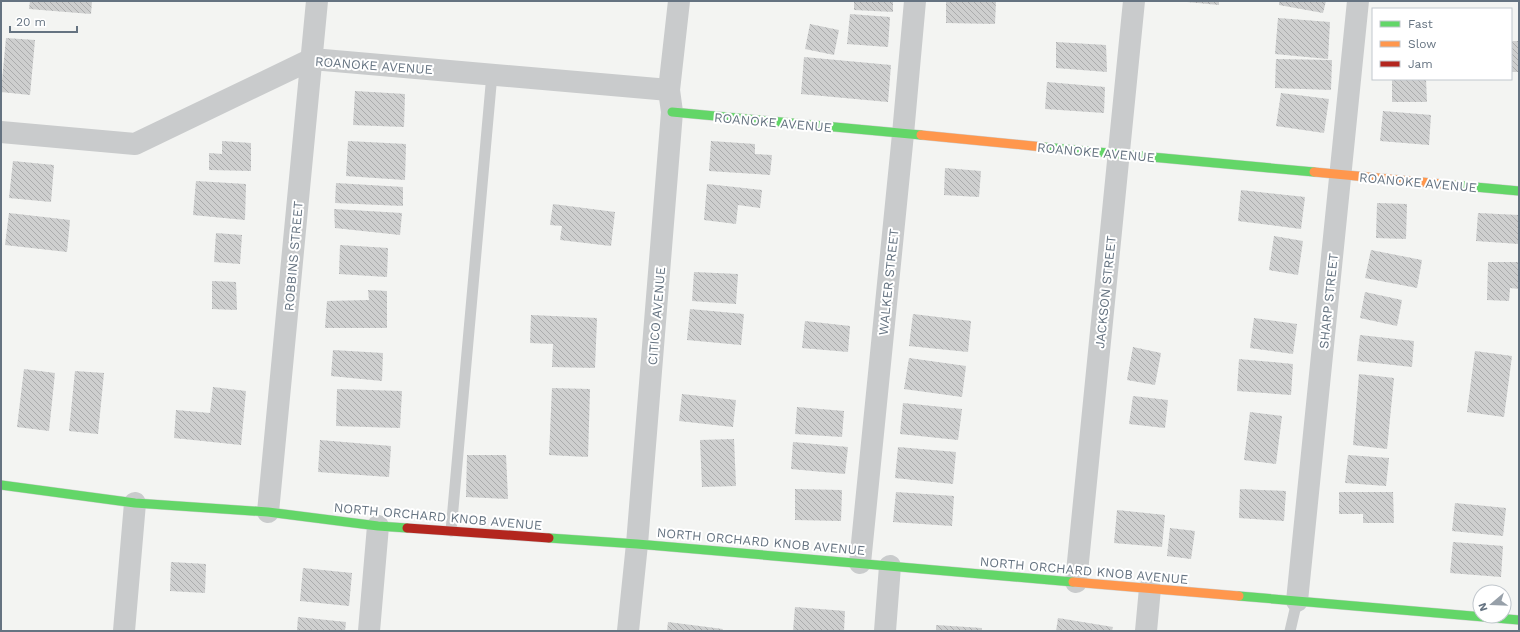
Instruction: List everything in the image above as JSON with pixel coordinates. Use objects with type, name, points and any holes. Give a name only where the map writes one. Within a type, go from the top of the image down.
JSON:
[{"type":"street","name":"ROBBINS STREET","points":[[268,512],[317,1]]},
{"type":"street","name":"CITICO AVENUE","points":[[628,631],[637,544],[672,112],[669,90],[679,1]]},
{"type":"street","name":"WALKER STREET","points":[[860,563],[915,1]]},
{"type":"street","name":"JACKSON STREET","points":[[1076,582],[1134,1]]},
{"type":"street","name":"SHARP STREET","points":[[1297,601],[1358,1]]},
{"type":"street","name":"ROANOKE AVENUE","points":[[1,132],[135,144],[312,59],[669,90]]},
{"type":"street","name":"ROANOKE AVENUE","points":[[672,112],[1519,191]]},
{"type":"street","name":"NORTH ORCHARD KNOB AVENUE","points":[[1,485],[135,503],[268,512],[378,526],[637,544],[1519,620]]},
{"type":"street","points":[[124,631],[135,503]]},
{"type":"street","points":[[369,631],[378,526]]},
{"type":"street","points":[[885,631],[890,566]]},
{"type":"street","points":[[1146,631],[1150,588]]},
{"type":"lane","points":[[451,531],[492,74]]},
{"type":"lane","points":[[1290,631],[1297,601]]},
{"type":"building","points":[[30,1],[92,1],[91,14],[29,9]]},
{"type":"building","points":[[854,1],[893,1],[893,12],[854,10]]},
{"type":"building","points":[[946,1],[996,1],[995,24],[946,23]]},
{"type":"building","points":[[1219,1],[1219,5],[1187,2]]},
{"type":"building","points":[[1279,1],[1326,1],[1323,13],[1279,5]]},
{"type":"building","points":[[850,14],[890,17],[888,47],[847,44]]},
{"type":"building","points":[[1278,18],[1330,22],[1328,59],[1275,54]]},
{"type":"building","points":[[810,24],[839,30],[834,55],[805,49]]},
{"type":"building","points":[[6,38],[35,40],[30,95],[1,92]]},
{"type":"building","points":[[1512,41],[1519,41],[1519,72],[1512,72]]},
{"type":"building","points":[[1056,42],[1106,45],[1107,72],[1056,68]]},
{"type":"building","points":[[804,57],[891,65],[888,102],[801,94]]},
{"type":"building","points":[[1276,59],[1332,60],[1331,90],[1275,88]]},
{"type":"building","points":[[1392,80],[1426,80],[1427,102],[1392,102]]},
{"type":"building","points":[[1047,82],[1105,87],[1104,113],[1045,109]]},
{"type":"building","points":[[355,91],[405,94],[404,127],[353,125]]},
{"type":"building","points":[[1281,93],[1329,99],[1324,133],[1276,126]]},
{"type":"building","points":[[1383,111],[1431,115],[1429,145],[1380,141]]},
{"type":"building","points":[[222,141],[251,143],[251,171],[209,170],[209,153],[222,154]]},
{"type":"building","points":[[348,141],[406,144],[405,180],[346,176]]},
{"type":"building","points":[[711,141],[755,144],[755,154],[772,155],[770,175],[709,171]]},
{"type":"building","points":[[13,161],[54,165],[51,202],[9,198]]},
{"type":"building","points":[[945,168],[981,171],[979,197],[944,195]]},
{"type":"building","points":[[196,181],[246,184],[245,220],[193,215]]},
{"type":"building","points":[[336,183],[403,187],[403,206],[335,203]]},
{"type":"building","points":[[707,184],[762,190],[760,208],[738,205],[736,224],[704,220]]},
{"type":"building","points":[[1241,190],[1305,197],[1301,229],[1238,221]]},
{"type":"building","points":[[1377,203],[1407,204],[1406,239],[1376,238]]},
{"type":"building","points":[[553,204],[615,212],[611,246],[560,240],[562,226],[550,225]]},
{"type":"building","points":[[334,209],[402,213],[400,235],[335,228]]},
{"type":"building","points":[[9,213],[70,220],[67,252],[5,245]]},
{"type":"building","points":[[1478,213],[1519,215],[1519,244],[1476,241]]},
{"type":"building","points":[[216,233],[242,235],[240,264],[214,262]]},
{"type":"building","points":[[1274,236],[1303,241],[1298,275],[1269,270]]},
{"type":"building","points":[[340,245],[388,248],[387,277],[339,274]]},
{"type":"building","points":[[1371,250],[1422,260],[1417,288],[1365,278]]},
{"type":"building","points":[[1488,262],[1519,262],[1519,289],[1510,288],[1509,301],[1487,300]]},
{"type":"building","points":[[694,272],[738,274],[736,304],[692,301]]},
{"type":"building","points":[[212,281],[236,282],[237,310],[212,309]]},
{"type":"building","points":[[368,290],[387,291],[387,328],[325,328],[327,301],[369,300]]},
{"type":"building","points":[[1365,292],[1402,300],[1397,326],[1360,318]]},
{"type":"building","points":[[690,309],[744,314],[741,345],[687,340]]},
{"type":"building","points":[[913,314],[971,321],[968,352],[909,346]]},
{"type":"building","points":[[531,315],[597,318],[595,368],[552,367],[553,344],[530,343]]},
{"type":"building","points":[[1254,318],[1297,324],[1293,354],[1250,348]]},
{"type":"building","points":[[805,321],[850,326],[848,352],[802,348]]},
{"type":"building","points":[[1360,335],[1414,341],[1412,367],[1357,361]]},
{"type":"building","points":[[1133,347],[1161,353],[1155,385],[1127,380]]},
{"type":"building","points":[[333,350],[383,353],[382,381],[331,376]]},
{"type":"building","points":[[1475,351],[1512,356],[1504,417],[1467,412]]},
{"type":"building","points":[[909,358],[966,366],[962,397],[904,389]]},
{"type":"building","points":[[1239,359],[1293,364],[1291,395],[1237,391]]},
{"type":"building","points":[[24,369],[55,373],[49,431],[17,427]]},
{"type":"building","points":[[75,371],[104,373],[98,434],[69,431]]},
{"type":"building","points":[[1359,374],[1394,378],[1387,449],[1353,445]]},
{"type":"building","points":[[213,387],[246,391],[241,445],[174,438],[176,410],[210,413]]},
{"type":"building","points":[[552,388],[590,389],[588,457],[549,455]]},
{"type":"building","points":[[337,389],[402,391],[400,428],[336,426]]},
{"type":"building","points":[[682,394],[736,400],[733,427],[679,421]]},
{"type":"building","points":[[1133,396],[1168,400],[1165,428],[1129,424]]},
{"type":"building","points":[[903,403],[962,409],[958,440],[900,434]]},
{"type":"building","points":[[797,407],[844,411],[842,437],[795,434]]},
{"type":"building","points":[[1250,412],[1282,416],[1276,464],[1244,460]]},
{"type":"building","points":[[734,439],[736,486],[702,487],[700,440]]},
{"type":"building","points":[[320,440],[391,446],[389,477],[318,472]]},
{"type":"building","points":[[793,442],[848,447],[845,474],[791,469]]},
{"type":"building","points":[[898,447],[956,452],[953,484],[895,478]]},
{"type":"building","points":[[467,455],[506,455],[508,499],[466,497]]},
{"type":"building","points":[[1348,455],[1389,458],[1386,486],[1345,483]]},
{"type":"building","points":[[795,489],[842,490],[841,521],[795,520]]},
{"type":"building","points":[[1240,489],[1286,491],[1284,521],[1239,518]]},
{"type":"building","points":[[896,492],[954,496],[952,526],[893,522]]},
{"type":"building","points":[[1339,492],[1393,492],[1394,523],[1363,523],[1363,514],[1339,514]]},
{"type":"building","points":[[1455,503],[1506,508],[1503,536],[1452,531]]},
{"type":"building","points":[[1117,510],[1165,515],[1162,547],[1114,543]]},
{"type":"building","points":[[1170,528],[1195,531],[1191,559],[1167,556]]},
{"type":"building","points":[[1453,542],[1503,546],[1501,577],[1450,573]]},
{"type":"building","points":[[171,562],[206,564],[205,593],[170,591]]},
{"type":"building","points":[[303,568],[352,573],[349,606],[300,601]]},
{"type":"building","points":[[795,607],[845,611],[844,631],[793,631]]},
{"type":"building","points":[[298,617],[346,622],[345,631],[297,631]]},
{"type":"building","points":[[1058,618],[1113,627],[1112,631],[1056,631]]},
{"type":"building","points":[[668,622],[723,629],[722,631],[667,631]]},
{"type":"building","points":[[936,625],[982,628],[982,631],[936,631]]},
{"type":"traffic: fast","points":[[672,112],[921,135]]},
{"type":"traffic: fast","points":[[1043,147],[1314,172]]},
{"type":"traffic: fast","points":[[1453,185],[1519,191]]},
{"type":"traffic: fast","points":[[1,485],[135,503],[268,512],[378,526],[407,528]]},
{"type":"traffic: fast","points":[[549,538],[637,544],[1073,582]]},
{"type":"traffic: fast","points":[[1239,596],[1519,620]]},
{"type":"traffic: slow","points":[[921,135],[1043,147]]},
{"type":"traffic: slow","points":[[1314,172],[1453,185]]},
{"type":"traffic: slow","points":[[1073,582],[1239,596]]},
{"type":"traffic: jam","points":[[407,528],[549,538]]}]
